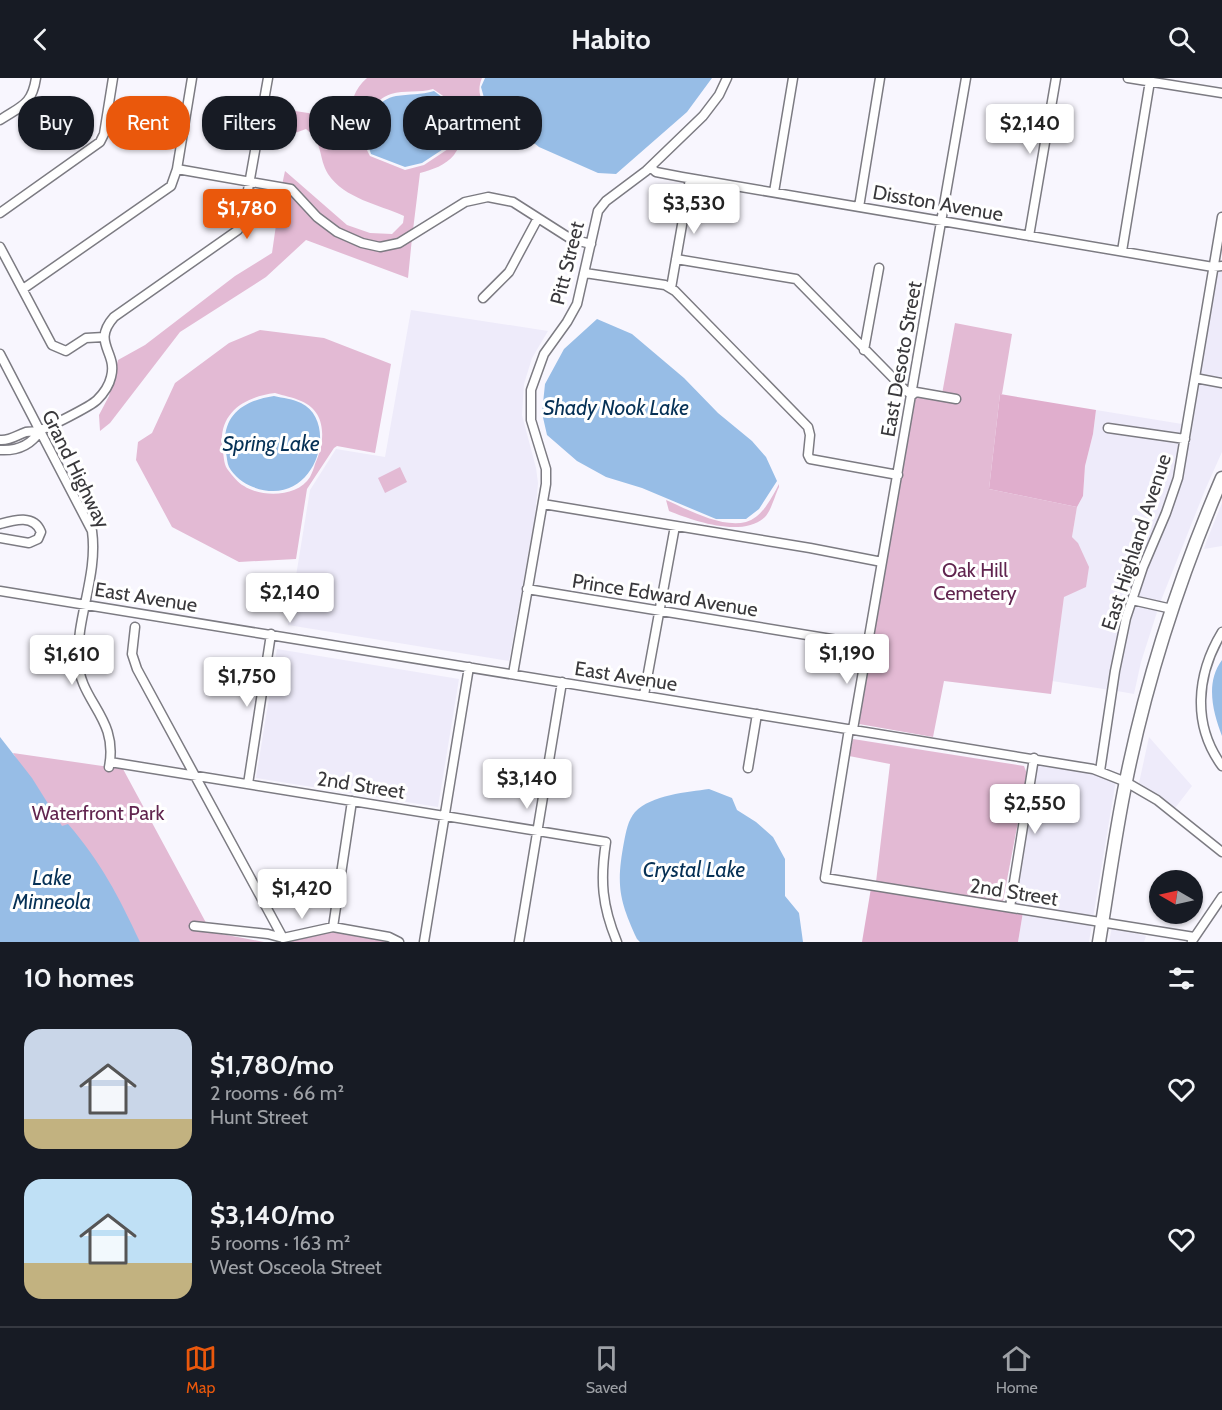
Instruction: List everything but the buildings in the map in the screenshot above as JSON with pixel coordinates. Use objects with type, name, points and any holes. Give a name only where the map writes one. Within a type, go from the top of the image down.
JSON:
[{"type":"highway","points":[[1099,942],[1126,782],[1144,704],[1172,609],[1217,500],[1222,478]]},
{"type":"street","points":[[0,120],[29,100],[34,91],[36,78]]},
{"type":"street","points":[[0,213],[100,142],[104,134],[113,78]]},
{"type":"street","points":[[23,289],[169,188],[177,169],[192,78]]},
{"type":"street","points":[[0,440],[40,430],[90,406],[102,395],[112,373],[111,359],[105,347],[104,336],[106,327],[114,317],[238,230],[243,218],[268,78]]},
{"type":"street","name":"Pitt Street","points":[[513,674],[543,504],[546,474],[531,420],[531,390],[544,354],[574,310],[585,273],[595,219],[601,205],[650,167],[713,104],[727,78]]},
{"type":"street","points":[[774,192],[794,78]]},
{"type":"street","points":[[859,207],[880,78]]},
{"type":"street","name":"East Desoto Street","points":[[830,879],[825,878],[898,475],[966,78]]},
{"type":"street","points":[[1029,236],[1056,78]]},
{"type":"street","points":[[1128,78],[1222,93]]},
{"type":"street","points":[[1122,251],[1150,81]]},
{"type":"street","name":"Disston Avenue","points":[[650,167],[662,173],[690,179],[1218,266]]},
{"type":"street","points":[[177,169],[291,189],[317,217],[337,232],[372,246],[385,248],[399,243],[465,202],[482,197],[496,197],[513,202],[571,239],[591,244]]},
{"type":"street","points":[[671,288],[690,179]]},
{"type":"street","name":"East Highland Avenue","points":[[1100,771],[1115,671],[1126,618],[1143,567],[1173,494],[1185,440],[1218,266],[1222,217]]},
{"type":"street","points":[[483,298],[509,272],[538,218]]},
{"type":"street","points":[[0,246],[52,345],[66,351],[86,338],[104,336]]},
{"type":"street","points":[[676,259],[796,279],[864,350],[912,395],[916,392],[956,399]]},
{"type":"street","points":[[864,350],[879,268]]},
{"type":"street","points":[[585,273],[665,285],[671,288],[808,427],[810,459],[898,475]]},
{"type":"street","name":"Grand Highway","points":[[0,354],[92,531],[94,555],[78,662],[90,696],[110,735],[112,752],[110,765]]},
{"type":"street","points":[[1195,378],[1222,383]]},
{"type":"street","points":[[1108,428],[1185,440]]},
{"type":"street","points":[[0,450],[10,451],[25,446],[33,441],[40,430]]},
{"type":"street","points":[[543,504],[882,562]]},
{"type":"street","points":[[0,524],[31,520],[38,525],[41,532],[38,539],[31,543],[0,538]]},
{"type":"street","points":[[644,695],[675,526]]},
{"type":"street","name":"Prince Edward Avenue","points":[[527,589],[868,645]]},
{"type":"street","name":"East Avenue","points":[[0,591],[1100,771],[1126,782],[1157,800],[1222,852]]},
{"type":"street","points":[[1132,600],[1172,609]]},
{"type":"street","points":[[135,627],[132,654],[136,669],[283,938]]},
{"type":"street","points":[[1222,632],[1206,665],[1200,708],[1207,738],[1222,766]]},
{"type":"street","points":[[248,784],[271,634]]},
{"type":"street","points":[[424,942],[469,667]]},
{"type":"street","points":[[519,942],[562,682]]},
{"type":"street","points":[[748,768],[757,714]]},
{"type":"street","points":[[1011,907],[1034,759]]},
{"type":"street","name":"2nd Street","points":[[110,765],[248,784],[606,842],[603,899],[617,942]]},
{"type":"street","points":[[333,927],[352,801]]},
{"type":"street","name":"2nd Street","points":[[830,879],[1011,907],[1192,939]]},
{"type":"street","points":[[1192,939],[1222,897]]},
{"type":"street","points":[[194,926],[268,934],[283,938],[333,927],[389,937],[399,942]]},
{"type":"shaded area","points":[[1209,269],[1183,436],[1105,425],[1104,430],[1182,442],[1170,493],[1140,565],[1110,690],[1052,681],[1064,597],[1078,544],[1072,537],[1077,507],[1083,496],[1085,466],[1096,410],[1182,424]]},
{"type":"shaded area","points":[[1216,269],[1222,269],[1222,380],[1199,376]]},
{"type":"shaded area","points":[[411,310],[548,331],[532,358],[524,384],[522,415],[538,483],[535,516],[509,661],[288,625],[310,490],[336,449],[385,457]]},
{"type":"shaded area","points":[[1198,381],[1222,386],[1222,452],[1160,603],[1136,598],[1185,461]]},
{"type":"shaded area","points":[[1000,394],[1096,410],[1085,466],[1083,496],[1077,507],[989,489]]},
{"type":"shaded area","points":[[1222,503],[1222,546],[1204,549],[1207,540]]},
{"type":"shaded area","points":[[1135,604],[1158,609],[1141,662],[1134,694],[1117,691],[1119,671]]},
{"type":"shaded area","points":[[277,649],[459,679],[438,807],[256,778]]},
{"type":"shaded area","points":[[1149,737],[1192,786],[1175,808],[1139,783]]},
{"type":"shaded area","points":[[1037,762],[1092,771],[1116,780],[1093,918],[1014,905]]},
{"type":"shaded area","points":[[871,888],[1023,912],[1018,942],[862,942]]},
{"type":"shaded area","points":[[1023,912],[1092,924],[1089,942],[1018,942]]},
{"type":"shaded area","points":[[1112,927],[1146,936],[1144,942],[1109,942]]},
{"type":"green space","points":[[367,78],[482,78],[479,88],[480,96],[443,96],[433,89],[386,96],[354,96]]},
{"type":"green space","points":[[297,111],[309,113],[309,132],[306,129],[297,132]]},
{"type":"green space","points":[[320,150],[367,150],[370,156],[405,170],[424,165],[446,150],[457,150],[451,159],[439,167],[420,173],[413,230],[400,239],[384,245],[371,244],[344,232],[282,185],[285,171],[347,225],[370,233],[392,234],[403,223],[404,216],[363,200],[343,189],[325,168]]},
{"type":"green space","points":[[281,190],[289,192],[314,219],[379,250],[392,249],[412,238],[408,278],[306,240],[266,277],[180,332],[110,423],[100,431],[99,415],[109,396],[118,360],[145,345],[235,276],[272,253]]},
{"type":"green space","name":"Oak Hill Cemetery","points":[[955,323],[1012,334],[1002,394],[1000,394],[989,489],[1077,507],[1072,537],[1078,543],[1089,567],[1086,587],[1064,597],[1051,694],[944,681],[933,737],[859,724],[916,389],[942,394]]},
{"type":"green space","points":[[260,330],[324,338],[391,364],[375,453],[337,446],[334,448],[307,489],[296,559],[239,562],[172,527],[136,460],[138,442],[152,433],[175,383],[229,343]],"holes":[[[275,393],[295,398],[310,406],[320,420],[322,438],[310,477],[304,484],[289,492],[270,494],[252,490],[235,479],[224,459],[222,439],[223,428],[234,410],[252,399]]]},
{"type":"green space","points":[[400,467],[407,482],[385,493],[378,478]]},
{"type":"green space","points":[[779,484],[765,517],[744,526],[718,526],[691,519],[669,511],[666,500],[726,523],[746,522],[762,512]]},
{"type":"green space","points":[[853,739],[1024,766],[1027,774],[1003,901],[959,897],[876,882],[890,764],[849,756]]},
{"type":"green space","name":"Waterfront Park","points":[[13,753],[123,769],[211,932],[264,942],[125,942]]},
{"type":"green space","points":[[331,930],[388,939],[393,942],[283,942]]},
{"type":"water","points":[[485,78],[712,78],[687,112],[616,174],[598,173],[542,148],[542,96],[484,96],[481,87]]},
{"type":"water","points":[[434,91],[441,96],[403,96],[403,150],[442,150],[422,163],[405,167],[371,154],[369,150],[391,150],[391,97],[396,96]]},
{"type":"water","name":"Shady Nook Lake","points":[[597,319],[632,334],[684,378],[718,413],[752,441],[766,457],[777,481],[759,509],[746,519],[716,519],[642,488],[606,477],[577,461],[547,435],[542,413],[545,384],[564,349]]},
{"type":"water","name":"Spring Lake","points":[[274,396],[301,403],[313,413],[319,428],[320,444],[315,461],[306,476],[292,487],[275,491],[253,487],[236,476],[228,465],[225,440],[226,430],[235,413],[252,402]]},
{"type":"water","points":[[1222,660],[1222,736],[1212,698],[1212,688]]},
{"type":"water","name":"Lake Minneola","points":[[0,737],[32,778],[62,826],[68,824],[100,866],[140,942],[0,942]]},
{"type":"water","name":"Crystal Lake","points":[[709,789],[732,798],[737,810],[756,822],[773,837],[785,859],[785,896],[799,913],[803,942],[640,942],[637,939],[623,903],[620,881],[624,842],[631,819],[642,806],[660,798]]}]
